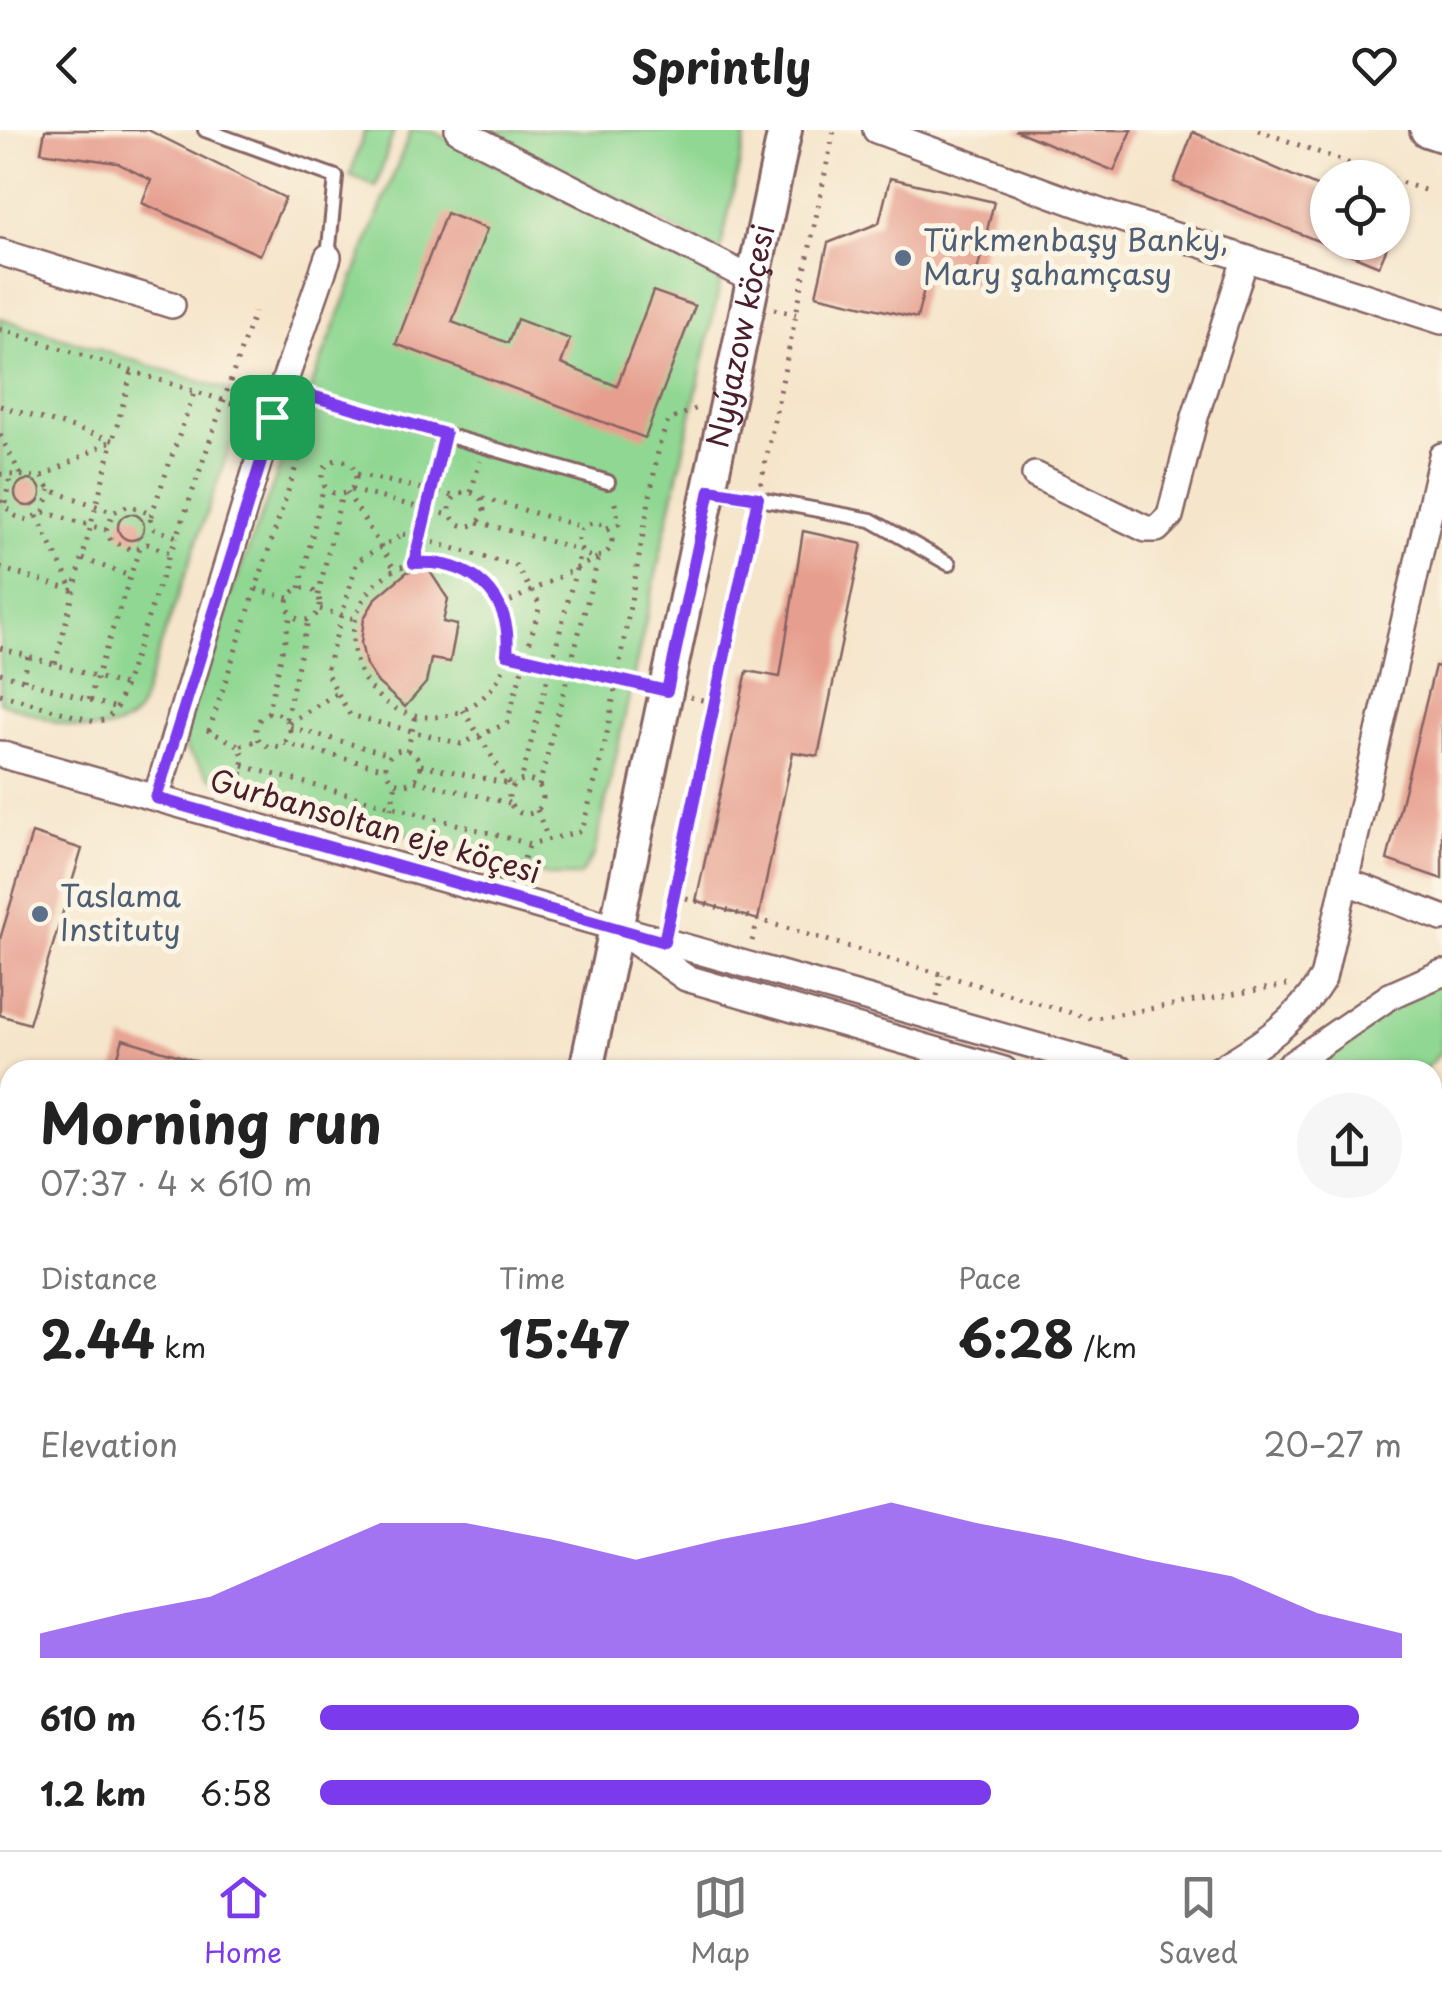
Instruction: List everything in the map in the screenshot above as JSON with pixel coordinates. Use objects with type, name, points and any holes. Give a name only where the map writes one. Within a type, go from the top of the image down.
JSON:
[{"type":"street","points":[[458,130],[753,280]]},
{"type":"street","name":"Nyýazow köçesi","points":[[588,1060],[785,130]]},
{"type":"street","points":[[876,130],[1100,212],[1442,321]]},
{"type":"street","points":[[1427,130],[1442,136]]},
{"type":"street","points":[[0,252],[172,304]]},
{"type":"street","points":[[156,798],[272,417],[328,257]]},
{"type":"street","points":[[1035,474],[1071,496],[1146,530],[1157,530],[1170,516],[1195,417],[1245,259]]},
{"type":"street","points":[[1236,1060],[1304,1010],[1324,978],[1442,456]]},
{"type":"street","name":"Gurbansoltan eje köçesi","points":[[0,754],[1085,1060]]},
{"type":"street","points":[[1346,881],[1442,918]]},
{"type":"street","name":"Gurbansoltan eje köçesi","points":[[617,930],[686,978],[969,1060]]},
{"type":"street","points":[[1297,1060],[1390,996],[1442,973]]},
{"type":"lane","points":[[206,130],[336,177],[328,257]]},
{"type":"lane","points":[[284,388],[608,482]]},
{"type":"lane","points":[[710,490],[871,520],[949,564]]},
{"type":"path","points":[[664,942],[834,130]]},
{"type":"path","points":[[1258,130],[1341,160]]},
{"type":"path","points":[[1410,185],[1427,191]]},
{"type":"path","points":[[0,694],[95,722],[107,719],[117,708],[254,312]]},
{"type":"path","points":[[0,330],[272,417]]},
{"type":"path","points":[[55,664],[132,370]]},
{"type":"path","points":[[150,519],[195,390]]},
{"type":"path","points":[[243,766],[530,844],[582,832],[617,680],[659,446],[668,421],[730,393]]},
{"type":"path","points":[[209,731],[318,398]]},
{"type":"path","points":[[0,406],[113,440]]},
{"type":"path","points":[[414,563],[445,434]]},
{"type":"path","points":[[0,436],[22,475]]},
{"type":"path","points":[[0,474],[42,477],[113,440]]},
{"type":"path","points":[[471,492],[484,446]]},
{"type":"path","points":[[289,598],[300,588],[324,485],[322,473],[334,460],[351,464],[357,474],[454,496],[471,492],[582,527],[598,522],[608,528],[612,544],[598,557],[501,606]]},
{"type":"path","points":[[320,610],[318,594],[347,492],[357,474]]},
{"type":"path","points":[[10,477],[3,502],[28,520],[44,512],[106,530]]},
{"type":"path","points":[[42,477],[50,490],[114,512],[130,506],[148,512],[154,529],[177,537]]},
{"type":"path","points":[[608,482],[619,524],[608,528]]},
{"type":"path","points":[[324,485],[427,508],[451,516],[463,526],[478,522],[598,557]]},
{"type":"path","points":[[44,512],[50,490]]},
{"type":"path","points":[[347,492],[395,570]]},
{"type":"path","points":[[451,516],[454,496]]},
{"type":"path","points":[[478,522],[484,512],[480,497]]},
{"type":"path","points":[[0,515],[10,510]]},
{"type":"path","points":[[114,512],[106,530],[111,542],[133,550],[144,546],[170,552]]},
{"type":"path","points":[[36,516],[74,591]]},
{"type":"path","points":[[521,781],[576,568],[580,550],[577,540],[582,527]]},
{"type":"path","points":[[89,700],[130,576],[154,529]]},
{"type":"path","points":[[403,534],[421,538],[516,566],[540,604],[507,723],[461,744],[350,716],[326,672],[357,561],[403,534]]},
{"type":"path","points":[[396,783],[415,781],[510,803],[522,814],[537,810],[543,801],[539,786],[598,557]]},
{"type":"path","points":[[83,559],[130,576]]},
{"type":"path","points":[[436,561],[465,570],[490,588],[501,606],[507,622],[507,654],[492,688],[463,710],[416,716],[396,709],[364,681],[354,651],[355,619],[377,582],[395,570],[436,561]]},
{"type":"path","points":[[0,568],[74,591]]},
{"type":"path","points":[[300,588],[318,594]]},
{"type":"path","points":[[256,589],[289,598]]},
{"type":"path","points":[[289,598],[291,614],[268,714],[257,724],[259,740],[268,746],[284,743],[386,769],[396,783],[380,862]]},
{"type":"path","points":[[320,610],[355,619]]},
{"type":"path","points":[[284,743],[308,620],[320,610]]},
{"type":"path","points":[[291,614],[308,620]]},
{"type":"path","points":[[0,648],[124,685]]},
{"type":"path","points":[[507,654],[667,691]]},
{"type":"path","points":[[24,680],[28,656]]},
{"type":"path","points":[[0,673],[117,708]]},
{"type":"path","points":[[288,723],[337,693]]},
{"type":"path","points":[[463,710],[511,784],[510,803]]},
{"type":"path","points":[[268,714],[391,755],[407,750]]},
{"type":"path","points":[[407,750],[416,716]]},
{"type":"path","points":[[182,718],[239,746],[259,740]]},
{"type":"path","points":[[234,820],[243,766],[239,746]]},
{"type":"path","points":[[407,750],[421,764],[511,784],[521,781],[539,786]]},
{"type":"path","points":[[386,769],[391,755]]},
{"type":"path","points":[[415,781],[421,764]]},
{"type":"path","points":[[537,810],[548,839]]},
{"type":"path","points":[[508,899],[530,844]]},
{"type":"path","points":[[676,895],[1091,1019],[1324,978]]},
{"type":"green space","points":[[365,130],[394,130],[376,187],[350,175]]},
{"type":"green space","points":[[411,130],[430,130],[721,280],[594,855],[579,876],[550,876],[210,777],[187,751],[179,727]]},
{"type":"green space","points":[[482,130],[747,130],[720,252]]},
{"type":"green space","points":[[0,318],[247,396],[138,712],[109,729],[73,726],[0,702]]},
{"type":"green space","points":[[1442,973],[1442,1051],[1433,1060],[1327,1060],[1337,1032]]},
{"type":"building","points":[[45,130],[148,130],[285,198],[260,255],[142,203],[151,180],[117,163],[41,152]]},
{"type":"building","points":[[1015,130],[1132,130],[1114,171]]},
{"type":"building","points":[[1193,132],[1310,183],[1310,238],[1174,182]]},
{"type":"building","name":"Türkmenbaşy Banky, Mary şahamçasy","points":[[890,178],[994,202],[974,284],[928,273],[917,318],[816,295],[828,243],[879,223]]},
{"type":"building","points":[[446,213],[487,229],[452,322],[508,343],[517,319],[570,339],[561,364],[617,386],[653,291],[695,306],[645,438],[396,344]]},
{"type":"building","points":[[28,480],[37,484],[41,493],[37,502],[28,506],[19,502],[15,493],[19,484]]},
{"type":"building","points":[[131,514],[140,518],[144,527],[140,536],[131,540],[122,536],[118,527],[122,518]]},
{"type":"building","points":[[803,531],[862,544],[818,756],[793,752],[758,920],[696,901],[747,671],[780,677]]},
{"type":"building","points":[[427,567],[448,599],[443,622],[457,625],[450,662],[431,659],[426,683],[405,707],[378,683],[366,665],[361,643],[364,618],[376,598],[407,572]]},
{"type":"building","points":[[1435,666],[1442,667],[1442,879],[1387,860]]},
{"type":"building","points":[[32,833],[82,849],[29,1024],[0,1015],[0,939]]},
{"type":"building","points":[[123,1039],[193,1060],[117,1060]]},
{"type":"place","name":"Türkmenbaşy Banky, Mary şahamçasy","points":[[903,258]]},
{"type":"place","name":"Taslama Instituty","points":[[40,914]]},
{"type":"route","points":[[284,388],[445,434],[414,563],[436,561],[456,565],[490,588],[507,622],[507,654],[667,691],[710,490],[758,498],[664,942],[156,798],[272,417],[284,388]]}]
